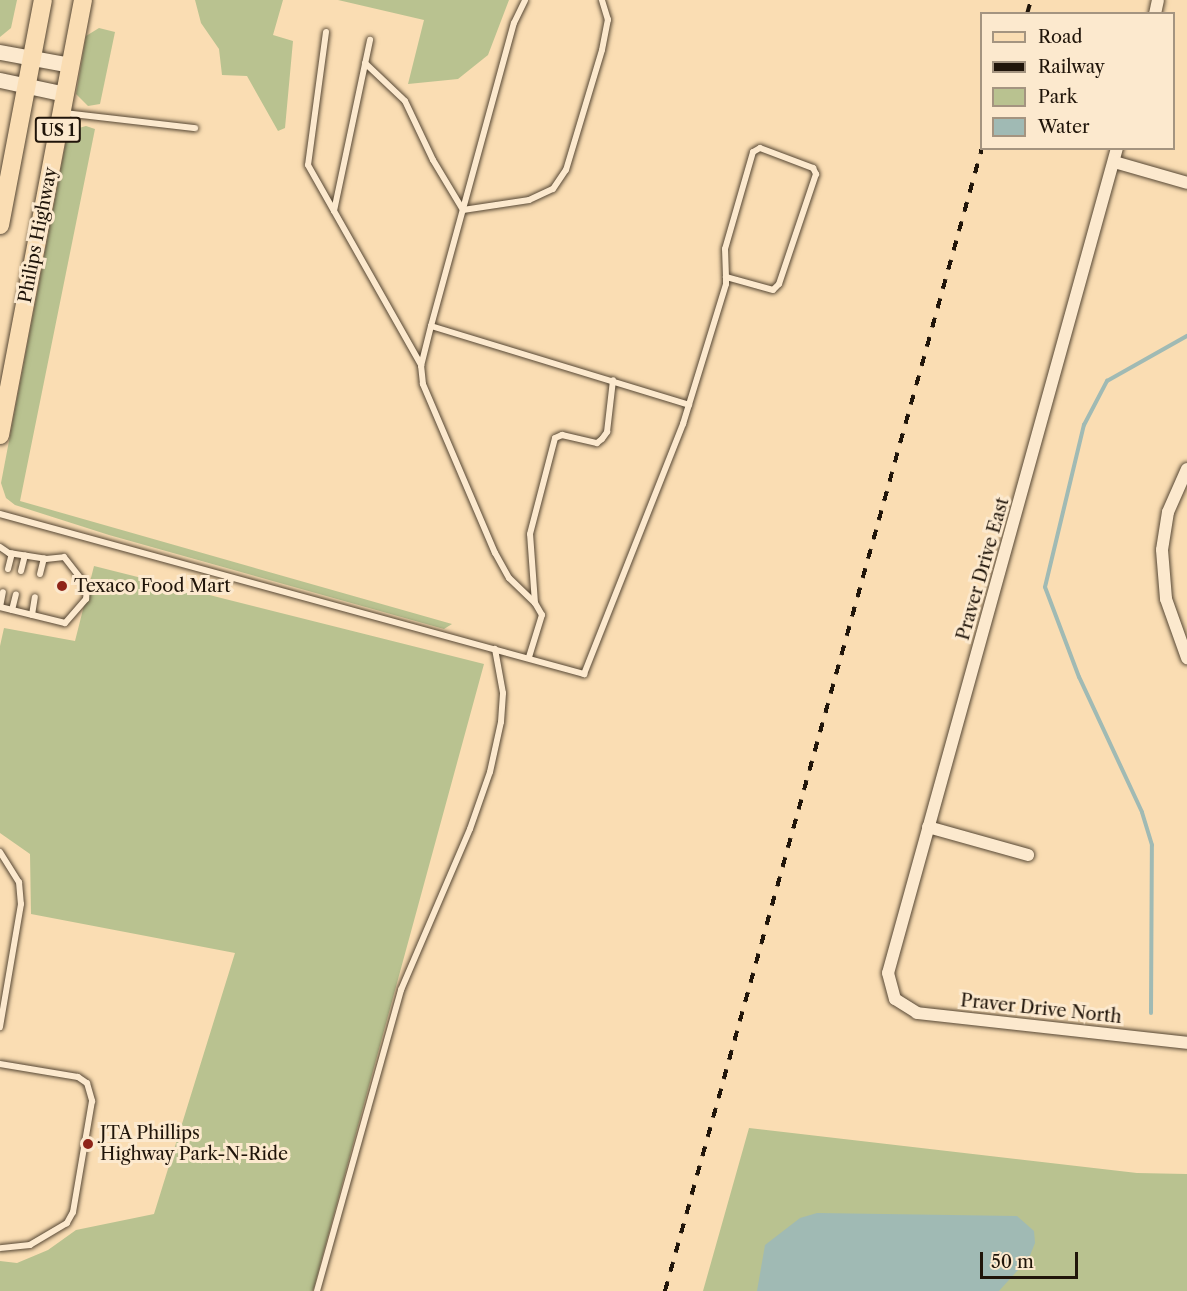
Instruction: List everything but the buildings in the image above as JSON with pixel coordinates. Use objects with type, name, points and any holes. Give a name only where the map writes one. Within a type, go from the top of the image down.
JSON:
[{"type":"main road","name":"US 1","points":[[0,225],[43,0]]},
{"type":"main road","name":"Philips Highway","points":[[0,435],[83,0]]},
{"type":"street","points":[[0,52],[70,65]]},
{"type":"street","points":[[0,81],[65,94]]},
{"type":"street","name":"Praver Drive East","points":[[895,999],[888,973],[1117,150]]},
{"type":"street","points":[[1114,162],[1187,183]]},
{"type":"street","points":[[1187,469],[1168,512],[1162,550],[1166,599],[1187,657]]},
{"type":"street","points":[[928,828],[1028,855]]},
{"type":"street","name":"Praver Drive North","points":[[895,999],[917,1013],[1187,1043]]},
{"type":"lane","points":[[525,0],[514,23],[421,366],[423,384],[495,553],[509,578],[535,603],[542,615],[529,657]]},
{"type":"lane","points":[[463,210],[529,200],[553,189],[559,180],[602,51],[608,20],[602,0]]},
{"type":"lane","points":[[326,32],[308,165],[421,366]]},
{"type":"lane","points":[[333,211],[370,40]]},
{"type":"lane","points":[[365,63],[409,107],[433,160],[463,210]]},
{"type":"lane","points":[[61,112],[195,128]]},
{"type":"lane","points":[[0,514],[585,674],[688,405],[726,277],[725,249],[753,152],[760,148],[813,168],[816,174],[779,284],[773,290],[726,277]]},
{"type":"lane","points":[[431,326],[613,380],[688,405]]},
{"type":"lane","points":[[535,603],[530,534],[555,438],[562,435],[597,443],[602,439],[608,432],[613,380]]},
{"type":"lane","points":[[0,547],[12,553],[44,558],[64,557],[87,586],[86,599],[65,623],[0,607],[3,592]]},
{"type":"lane","points":[[8,569],[12,553]]},
{"type":"lane","points":[[21,571],[25,555]]},
{"type":"lane","points":[[40,574],[44,558]]},
{"type":"lane","points":[[12,610],[16,594]]},
{"type":"lane","points":[[32,615],[35,597]]},
{"type":"lane","points":[[317,1291],[401,990],[470,829],[490,772],[502,712],[495,649]]},
{"type":"lane","points":[[0,852],[19,882],[21,904],[0,1027]]},
{"type":"lane","points":[[0,1064],[78,1077],[87,1083],[92,1101],[73,1212],[67,1223],[30,1245],[0,1248]]},
{"type":"green space","points":[[0,0],[17,0],[11,28],[0,37]]},
{"type":"green space","points":[[195,0],[283,0],[273,35],[293,41],[285,128],[278,131],[247,76],[222,75],[219,49],[201,23]]},
{"type":"green space","points":[[338,0],[509,0],[488,55],[458,79],[408,84],[424,20]]},
{"type":"green space","points":[[99,28],[115,32],[100,104],[88,106],[76,94],[86,36]]},
{"type":"green space","points":[[86,126],[95,129],[20,501],[452,624],[444,629],[109,535],[15,505],[6,498],[1,483],[67,136],[72,130]]},
{"type":"green space","points":[[94,566],[484,664],[313,1291],[0,1291],[0,1261],[17,1263],[48,1250],[76,1230],[154,1214],[235,953],[31,914],[30,854],[0,833],[0,646],[4,628],[75,641]]},
{"type":"green space","points":[[749,1128],[1137,1173],[1187,1174],[1187,1291],[703,1291]]},
{"type":"water","points":[[817,1213],[1017,1216],[1034,1231],[1035,1243],[1029,1258],[999,1291],[757,1291],[765,1245],[800,1218]]},
{"type":"waterway","points":[[1151,1013],[1152,845],[1142,812],[1079,677],[1045,587],[1084,425],[1107,381],[1187,336]]},
{"type":"railway","points":[[1028,12],[1031,0]]},
{"type":"railway","points":[[665,1291],[981,150]]},
{"type":"place","name":"Texaco Food Mart","points":[[62,586]]},
{"type":"place","name":"JTA Phillips Highway Park-N-Ride","points":[[88,1144]]}]
